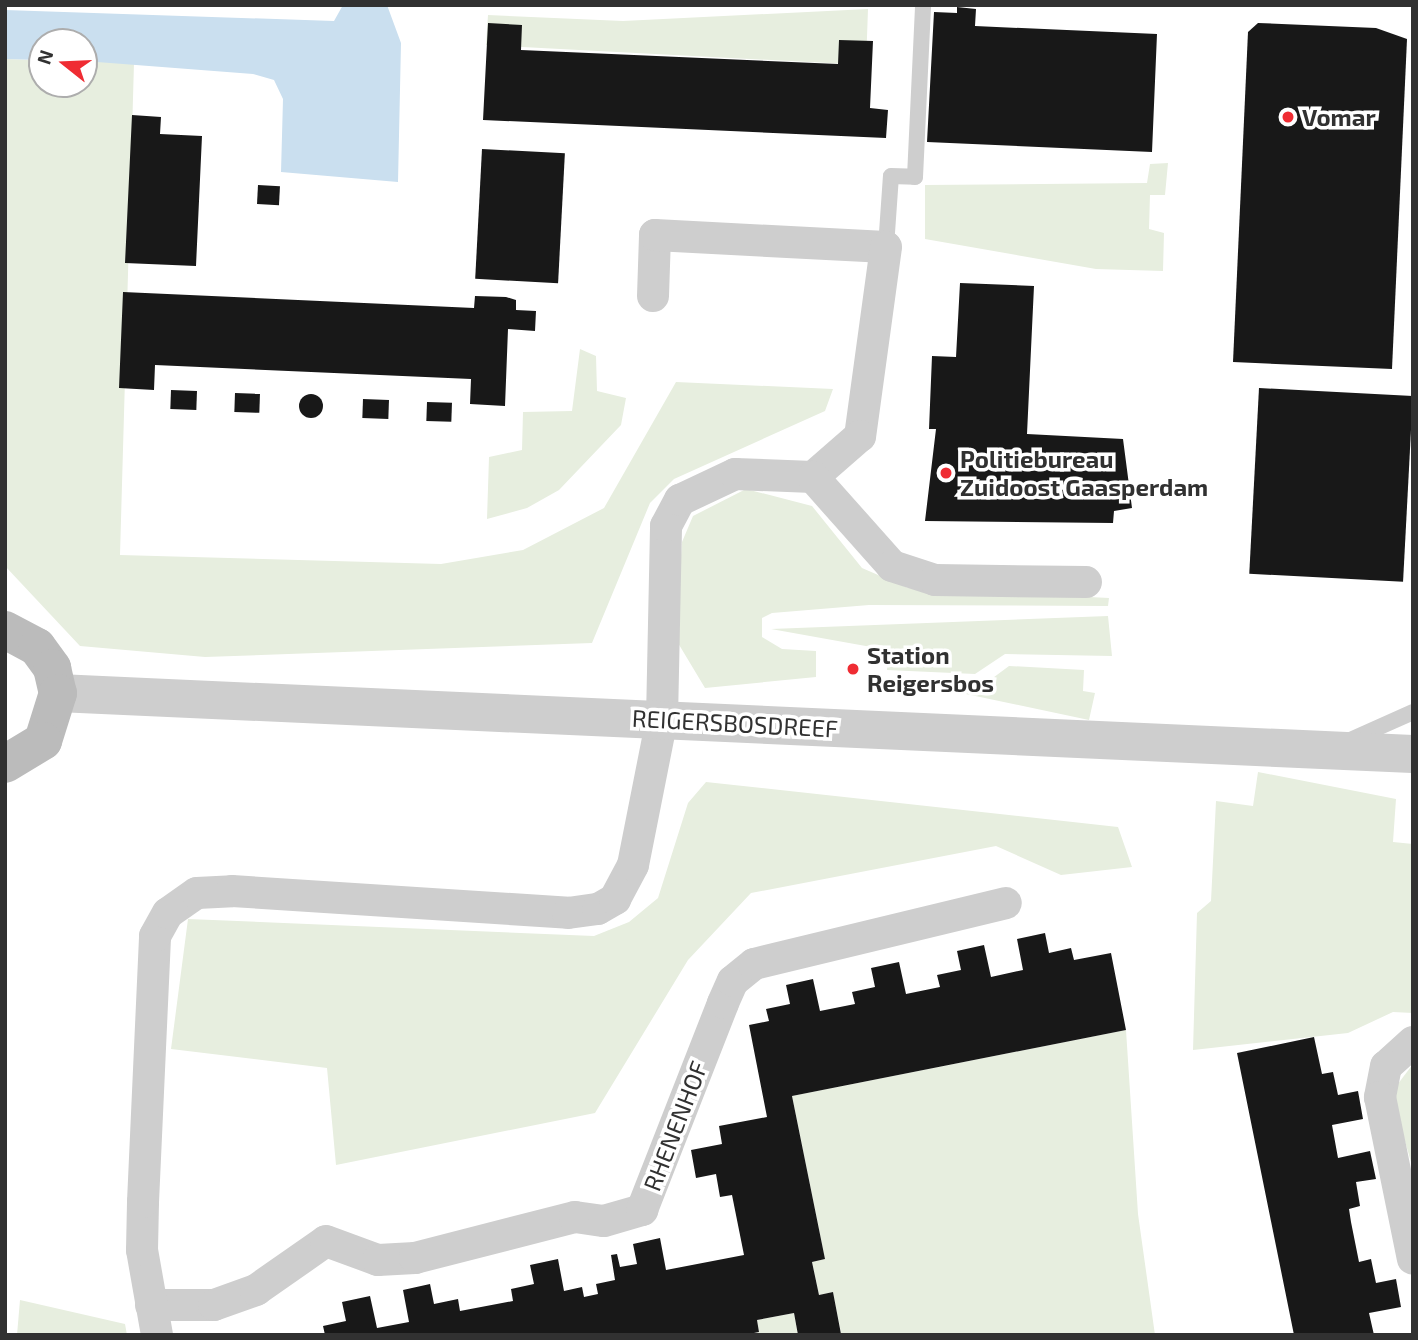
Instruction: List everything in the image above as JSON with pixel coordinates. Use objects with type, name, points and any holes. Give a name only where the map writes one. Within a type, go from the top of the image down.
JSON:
[{"type":"main road","points":[[5,630],[37,647],[52,668],[58,693],[43,741],[5,764]]},
{"type":"street","points":[[653,296],[655,235],[886,247],[860,436],[813,477],[892,566],[935,580],[1086,582]]},
{"type":"street","name":"RHENENHOF","points":[[813,477],[735,474],[680,500],[666,526],[662,719],[633,865],[615,899],[598,909],[568,913],[232,891],[197,893],[168,913],[155,936],[143,1202],[154,1320],[214,1305],[256,1290],[327,1241],[378,1260],[415,1258],[575,1217],[604,1221],[642,1210],[733,981],[754,964],[1006,903]]},
{"type":"street","name":"REIGERSBOSDREEF","points":[[58,693],[662,719],[1094,744],[1413,754]]},
{"type":"street","points":[[1413,1042],[1386,1066],[1380,1097],[1413,1259]]},
{"type":"lane","points":[[886,247],[891,176],[915,177],[923,5]]},
{"type":"lane","points":[[1327,750],[1413,712]]},
{"type":"green space","points":[[868,9],[866,65],[486,45],[488,15],[623,21]]},
{"type":"green space","points":[[5,59],[28,60],[28,98],[98,98],[98,62],[134,63],[120,555],[441,564],[523,550],[604,508],[676,382],[833,389],[825,411],[674,479],[650,503],[592,643],[205,657],[80,646],[5,566]]},
{"type":"green space","points":[[1168,163],[1165,195],[1150,195],[1149,229],[1164,233],[1163,271],[1096,269],[925,239],[925,185],[1147,183],[1150,164]]},
{"type":"green space","points":[[580,349],[596,356],[597,391],[626,398],[621,425],[559,490],[527,508],[487,519],[489,457],[522,450],[523,412],[572,411]]},
{"type":"green space","points":[[746,489],[812,506],[862,568],[908,588],[1109,598],[1108,606],[869,605],[772,613],[762,618],[762,637],[782,649],[816,651],[816,677],[705,688],[675,638],[682,542],[693,516]]},
{"type":"green space","points":[[1108,616],[1112,656],[1005,654],[975,674],[887,670],[888,650],[771,629]]},
{"type":"green space","points":[[1009,666],[1084,670],[1083,691],[1095,693],[1089,720],[928,686],[982,686]]},
{"type":"green space","points":[[1258,772],[1396,799],[1393,842],[1413,844],[1413,1013],[1393,1012],[1348,1033],[1193,1050],[1197,913],[1211,901],[1216,801],[1253,806]]},
{"type":"green space","points":[[706,782],[1118,827],[1132,867],[1061,875],[996,846],[751,893],[688,960],[595,1113],[336,1165],[327,1068],[171,1049],[188,919],[594,936],[629,922],[658,898],[688,803]]},
{"type":"green space","points":[[1126,1030],[1138,1214],[1155,1335],[836,1335],[841,1333],[833,1292],[819,1295],[812,1262],[825,1259],[792,1096]]},
{"type":"green space","points":[[1413,1064],[1413,1169],[1391,1093]]},
{"type":"green space","points":[[20,1300],[125,1324],[127,1335],[17,1335]]},
{"type":"green space","points":[[794,1313],[798,1335],[744,1335],[759,1332],[757,1320]]},
{"type":"water","points":[[343,5],[387,5],[401,43],[398,182],[281,172],[283,99],[274,80],[253,74],[98,62],[98,28],[28,28],[28,60],[5,59],[5,10],[334,21]]},
{"type":"building","points":[[957,7],[976,9],[975,26],[1157,34],[1152,152],[927,142],[934,12],[957,13]]},
{"type":"building","points":[[488,23],[522,25],[521,50],[838,64],[839,40],[873,41],[870,108],[888,110],[886,138],[483,120]]},
{"type":"building","points":[[1258,23],[1376,28],[1407,39],[1392,369],[1233,362],[1248,32]]},
{"type":"building","points":[[132,115],[161,117],[160,134],[202,136],[196,266],[125,263]]},
{"type":"building","points":[[482,149],[565,153],[558,283],[475,279]]},
{"type":"building","points":[[258,185],[280,186],[279,205],[257,204]]},
{"type":"building","points":[[960,283],[1034,286],[1027,434],[1123,439],[1132,508],[1114,511],[1113,523],[925,521],[936,429],[929,429],[932,356],[956,357]]},
{"type":"building","points":[[123,292],[474,308],[475,296],[506,297],[516,300],[516,310],[536,311],[535,331],[508,329],[505,406],[470,404],[471,379],[155,365],[154,390],[119,388]]},
{"type":"building","points":[[1259,388],[1413,396],[1403,582],[1249,574]]},
{"type":"building","points":[[171,390],[197,391],[196,410],[170,409]]},
{"type":"building","points":[[235,393],[260,394],[259,413],[234,412]]},
{"type":"building","points":[[311,394],[320,397],[323,406],[320,415],[311,418],[302,415],[299,406],[302,397]]},
{"type":"building","points":[[363,399],[389,400],[388,419],[362,418]]},
{"type":"building","points":[[427,402],[452,403],[451,422],[426,421]]},
{"type":"building","points":[[1045,933],[1049,953],[1071,948],[1074,960],[1111,953],[1126,1030],[792,1096],[825,1259],[812,1262],[819,1295],[833,1292],[841,1334],[798,1335],[794,1313],[757,1320],[759,1332],[744,1335],[325,1335],[323,1326],[346,1321],[342,1302],[370,1296],[377,1328],[409,1322],[403,1290],[430,1284],[434,1304],[458,1299],[460,1311],[513,1301],[511,1289],[534,1284],[530,1265],[558,1259],[564,1291],[582,1287],[584,1297],[598,1294],[596,1284],[615,1280],[611,1255],[617,1254],[620,1267],[637,1264],[633,1244],[660,1238],[666,1270],[744,1255],[732,1195],[720,1197],[716,1174],[696,1178],[691,1150],[722,1144],[719,1126],[767,1117],[749,1025],[769,1021],[766,1009],[790,1004],[786,985],[813,979],[820,1011],[855,1004],[852,992],[875,987],[871,968],[899,962],[906,994],[940,987],[937,975],[961,970],[957,951],[984,945],[991,977],[1023,970],[1017,939]]},
{"type":"building","points":[[1314,1037],[1322,1074],[1333,1072],[1338,1095],[1358,1091],[1363,1119],[1332,1125],[1338,1158],[1370,1151],[1376,1179],[1356,1182],[1360,1206],[1349,1209],[1351,1222],[1359,1262],[1371,1259],[1376,1283],[1396,1279],[1401,1307],[1369,1313],[1374,1335],[1294,1335],[1237,1053]]},
{"type":"place","name":"Vomar","points":[[1288,117]]},
{"type":"place","name":"Politiebureau Zuidoost Gaasperdam","points":[[946,473]]},
{"type":"place","name":"Station Reigersbos","points":[[853,669]]}]
